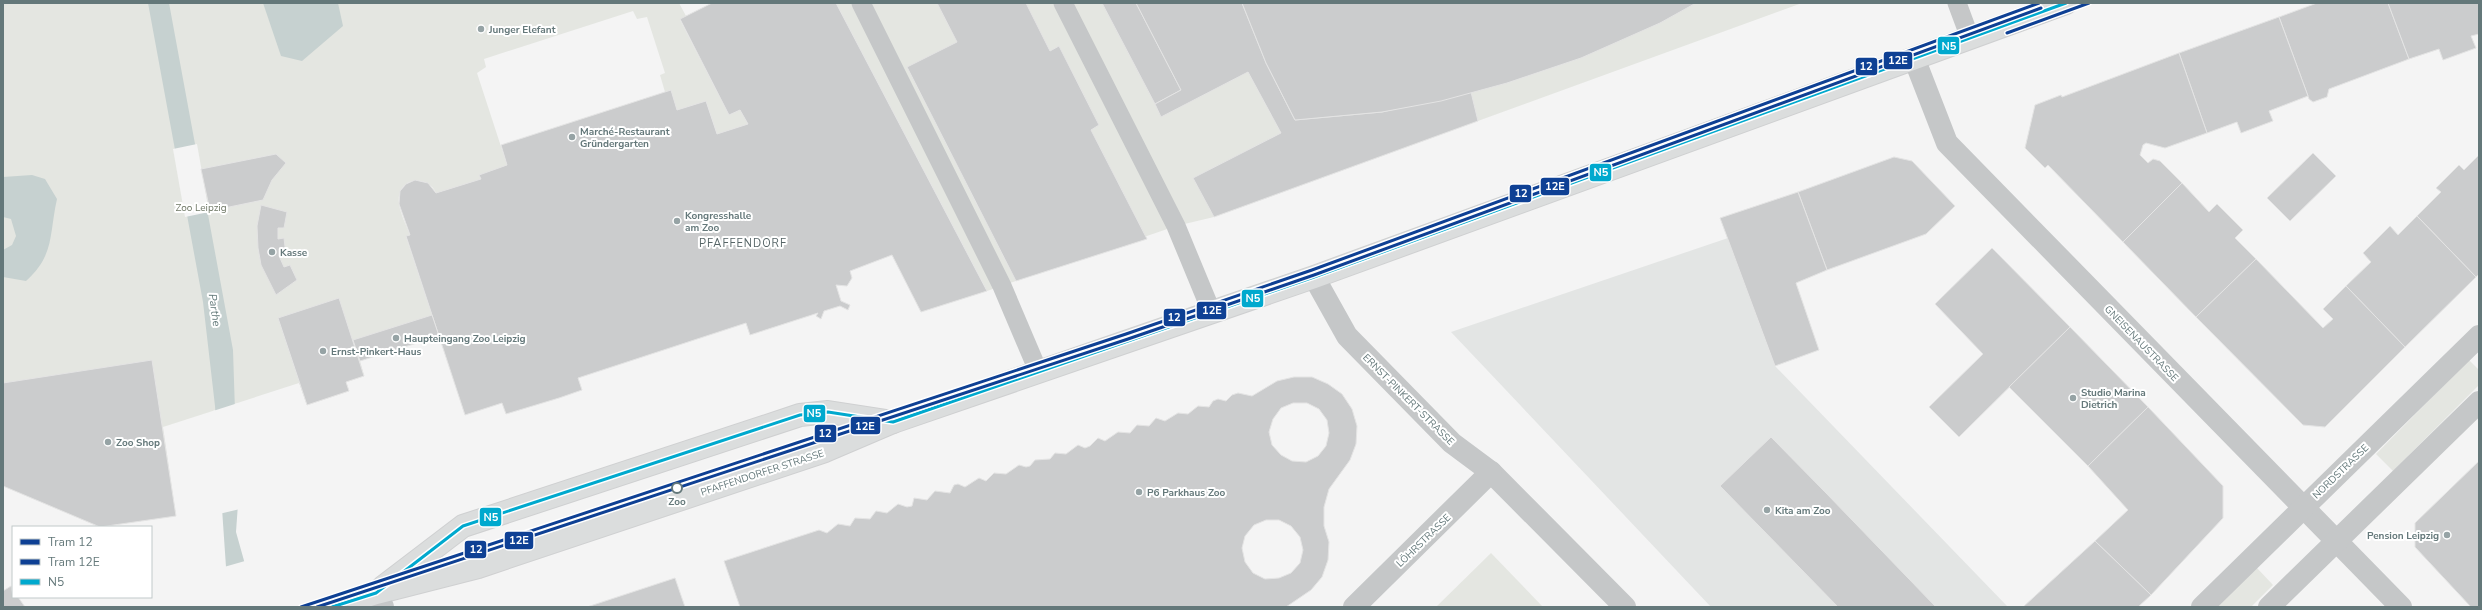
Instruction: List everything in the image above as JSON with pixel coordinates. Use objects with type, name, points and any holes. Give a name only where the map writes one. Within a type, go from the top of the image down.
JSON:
[{"type":"main road","name":"PFAFFENDORFER STRASSE","points":[[332,607],[379,600],[825,451],[893,422],[1039,373],[1314,277],[2066,3]]},
{"type":"main road","name":"PFAFFENDORFER STRASSE","points":[[379,600],[462,526],[800,416],[828,412],[893,422]]},
{"type":"street","name":"GNEISENAUSTRASSE","points":[[1914,58],[1947,143],[2401,607]]},
{"type":"street","name":"ERNST-PINKERT-STRASSE","points":[[1314,277],[1347,336],[1452,444],[1491,472],[1625,607]]},
{"type":"street","name":"NORDSTRASSE","points":[[2202,607],[2479,336]]},
{"type":"street","points":[[2269,607],[2479,402]]},
{"type":"street","name":"LÖHRSTRASSE","points":[[1354,607],[1491,472]]},
{"type":"lane","points":[[861,3],[1002,286],[1039,373]]},
{"type":"lane","points":[[1063,3],[1176,226],[1212,313]]},
{"type":"lane","points":[[1957,3],[1970,38]]},
{"type":"shaded area","name":"Kita am Zoo","points":[[1728,238],[1775,366],[2008,607],[1711,607],[1451,332]]},
{"type":"green space","name":"Zoo Leipzig","points":[[3,3],[679,3],[686,16],[680,20],[729,115],[740,110],[748,124],[717,134],[706,101],[677,110],[671,90],[665,92],[660,75],[665,73],[647,17],[637,19],[633,11],[484,59],[486,67],[477,73],[507,165],[480,175],[481,179],[436,193],[433,188],[422,181],[411,182],[405,184],[401,189],[399,196],[399,206],[410,235],[406,237],[439,336],[360,361],[364,376],[346,382],[349,391],[307,405],[299,383],[163,427],[176,516],[98,526],[3,486]]},
{"type":"green space","points":[[836,3],[1802,3],[1214,217],[1176,226],[987,291]]},
{"type":"green space","points":[[2469,360],[2479,370],[2479,385],[2393,471],[2376,454]]},
{"type":"green space","points":[[1491,553],[1543,607],[1436,607]]},
{"type":"green space","points":[[2256,567],[2273,585],[2251,607],[2215,607]]},
{"type":"water","name":"Parthe","points":[[148,3],[169,3],[233,350],[238,504],[236,532],[257,607],[226,567],[215,406],[203,302]]},
{"type":"water","points":[[263,3],[338,3],[343,26],[302,61],[281,56]]},
{"type":"water","points":[[32,175],[45,179],[57,199],[46,253],[42,262],[26,281],[3,277],[3,250],[12,245],[16,236],[11,219],[3,217],[3,177]]},
{"type":"pier","points":[[197,144],[209,212],[185,217],[173,149]]},
{"type":"pier","points":[[238,403],[240,509],[219,514],[213,411]]},
{"type":"pier","points":[[245,561],[259,607],[235,607],[224,567]]},
{"type":"building","name":"Kongresshalle am Zoo","points":[[712,3],[836,3],[987,291],[921,312],[892,255],[850,271],[852,278],[847,286],[836,285],[841,301],[850,305],[848,310],[840,306],[824,311],[821,319],[816,316],[818,313],[750,335],[746,323],[578,378],[582,390],[559,398],[506,414],[502,403],[465,415],[406,236],[410,235],[399,204],[400,191],[406,184],[415,180],[428,183],[436,193],[481,179],[479,175],[507,165],[501,145],[671,90],[677,110],[706,101],[717,134],[748,124],[740,110],[729,115],[680,19]]},
{"type":"building","points":[[937,3],[1026,3],[1050,51],[1059,46],[1099,125],[1091,130],[1147,239],[1016,281],[907,67],[957,42]]},
{"type":"building","points":[[1102,3],[1136,3],[1181,90],[1155,104]]},
{"type":"building","points":[[1136,3],[1242,3],[1266,63],[1295,120],[1382,112],[1471,92],[1478,121],[1214,217],[1193,178],[1281,133],[1248,72],[1161,117],[1155,104],[1181,90]]},
{"type":"building","points":[[1242,3],[1696,3],[1660,23],[1581,58],[1507,83],[1441,101],[1382,112],[1295,120],[1266,63]]},
{"type":"building","points":[[2317,3],[2388,3],[2409,59],[2329,89],[2327,97],[2313,102],[2309,99],[2279,17]]},
{"type":"building","points":[[2388,3],[2479,3],[2479,34],[2471,36],[2476,48],[2443,60],[2439,49],[2409,59]]},
{"type":"building","points":[[2279,17],[2308,96],[2269,111],[2273,121],[2241,133],[2237,122],[2207,133],[2179,53]]},
{"type":"building","points":[[2179,53],[2207,133],[2165,148],[2146,143],[2143,145],[2140,155],[2148,163],[2153,159],[2160,161],[2182,183],[2123,242],[2048,165],[2045,168],[2025,148],[2035,105],[2061,95],[2062,97]]},
{"type":"building","points":[[2313,153],[2336,176],[2290,221],[2267,198]]},
{"type":"building","points":[[276,154],[286,163],[272,180],[263,200],[210,211],[201,169]]},
{"type":"building","points":[[2479,155],[2479,274],[2476,277],[2417,216],[2441,192],[2436,188],[2459,165],[2464,170]]},
{"type":"building","points":[[1894,157],[1912,161],[1955,206],[1926,234],[1827,270],[1798,192]]},
{"type":"building","points":[[2182,183],[2209,212],[2217,204],[2243,230],[2235,238],[2256,259],[2196,317],[2123,242]]},
{"type":"building","points":[[1798,192],[1827,270],[1796,283],[1819,350],[1775,366],[1720,218]]},
{"type":"building","name":"Kasse","points":[[261,205],[287,212],[284,228],[278,228],[278,239],[284,238],[286,255],[280,258],[284,267],[290,265],[297,280],[276,295],[261,265],[258,248],[257,226]]},
{"type":"building","points":[[2417,216],[2476,277],[2405,347],[2346,286],[2371,262],[2363,253],[2390,226],[2398,235]]},
{"type":"building","points":[[1992,248],[2070,327],[1959,437],[1929,407],[1983,354],[1935,304]]},
{"type":"building","points":[[2256,259],[2323,328],[2333,319],[2323,309],[2346,286],[2405,347],[2325,427],[2303,425],[2196,317]]},
{"type":"building","name":"Ernst-Pinkert-Haus","points":[[339,298],[364,376],[346,382],[349,391],[307,405],[278,318]]},
{"type":"building","name":"Haupteingang Zoo Leipzig","points":[[432,315],[439,336],[360,361],[353,340]]},
{"type":"building","points":[[2070,327],[2148,407],[2088,466],[2009,387]]},
{"type":"building","points":[[152,360],[176,516],[98,526],[3,486],[3,383]]},
{"type":"building","name":"P6 Parkhaus Zoo","points":[[1294,377],[1312,377],[1328,384],[1342,394],[1352,409],[1357,426],[1356,444],[1350,460],[1329,489],[1324,507],[1324,526],[1329,542],[1328,560],[1322,577],[1311,590],[1286,607],[740,607],[724,561],[819,530],[827,533],[838,524],[850,526],[855,518],[870,519],[876,511],[887,513],[898,504],[907,507],[912,506],[914,498],[927,500],[935,491],[950,493],[954,485],[958,484],[965,487],[979,478],[986,481],[994,473],[1006,474],[1019,465],[1026,467],[1030,466],[1035,460],[1050,459],[1055,453],[1066,454],[1078,445],[1085,448],[1090,446],[1098,438],[1105,441],[1118,432],[1130,433],[1137,425],[1149,426],[1156,418],[1165,421],[1178,413],[1188,414],[1198,406],[1209,407],[1213,401],[1218,399],[1226,401],[1232,395],[1238,393],[1252,396],[1277,381]],"holes":[[[1293,403],[1307,403],[1319,409],[1327,420],[1329,433],[1326,446],[1318,456],[1306,462],[1292,461],[1281,455],[1272,445],[1269,432],[1273,419],[1281,408]],[[1266,520],[1279,520],[1291,526],[1300,537],[1303,550],[1300,563],[1291,573],[1279,578],[1265,579],[1253,573],[1245,562],[1242,548],[1245,536],[1254,525]]]},
{"type":"building","points":[[2148,407],[2223,486],[2223,518],[2151,595],[2095,541],[2128,510],[2088,466]]},
{"type":"building","points":[[1771,437],[1936,607],[1838,607],[1720,486]]},
{"type":"building","name":"Pension Leipzig","points":[[2479,461],[2479,607],[2471,607],[2415,547],[2415,523]]},
{"type":"building","points":[[2095,541],[2151,595],[2138,607],[2023,607]]},
{"type":"building","points":[[675,578],[685,607],[587,607]]},
{"type":"building","points":[[11,586],[12,598],[19,598],[25,607],[3,607],[3,591]]},
{"type":"tram line","name":"12","points":[[301,607],[1126,334],[1312,270],[2039,3]]},
{"type":"tram line","name":"12","points":[[2007,33],[2089,3]]},
{"type":"tram line","name":"12E","points":[[317,607],[1128,339],[1314,275],[2041,8]]},
{"type":"transit line","name":"N5","points":[[332,607],[376,593],[463,526],[800,415],[828,412],[893,422],[1314,277],[2066,3]]},
{"type":"place","name":"Junger Elefant","points":[[481,29]]},
{"type":"place","name":"Marché-Restaurant Gründergarten","points":[[572,137]]},
{"type":"place","name":"Kongresshalle am Zoo","points":[[677,221]]},
{"type":"place","name":"Kasse","points":[[272,252]]},
{"type":"place","name":"Haupteingang Zoo Leipzig","points":[[396,338]]},
{"type":"place","name":"Ernst-Pinkert-Haus","points":[[323,351]]},
{"type":"place","name":"Studio Marina Dietrich","points":[[2073,398]]},
{"type":"place","name":"Zoo Shop","points":[[108,442]]},
{"type":"place","name":"Zoo","points":[[677,488]]},
{"type":"place","name":"P6 Parkhaus Zoo","points":[[1139,492]]},
{"type":"place","name":"Kita am Zoo","points":[[1767,510]]},
{"type":"place","name":"Pension Leipzig","points":[[2447,535]]},
{"type":"district","name":"PFAFFENDORF","points":[[743,243]]}]
